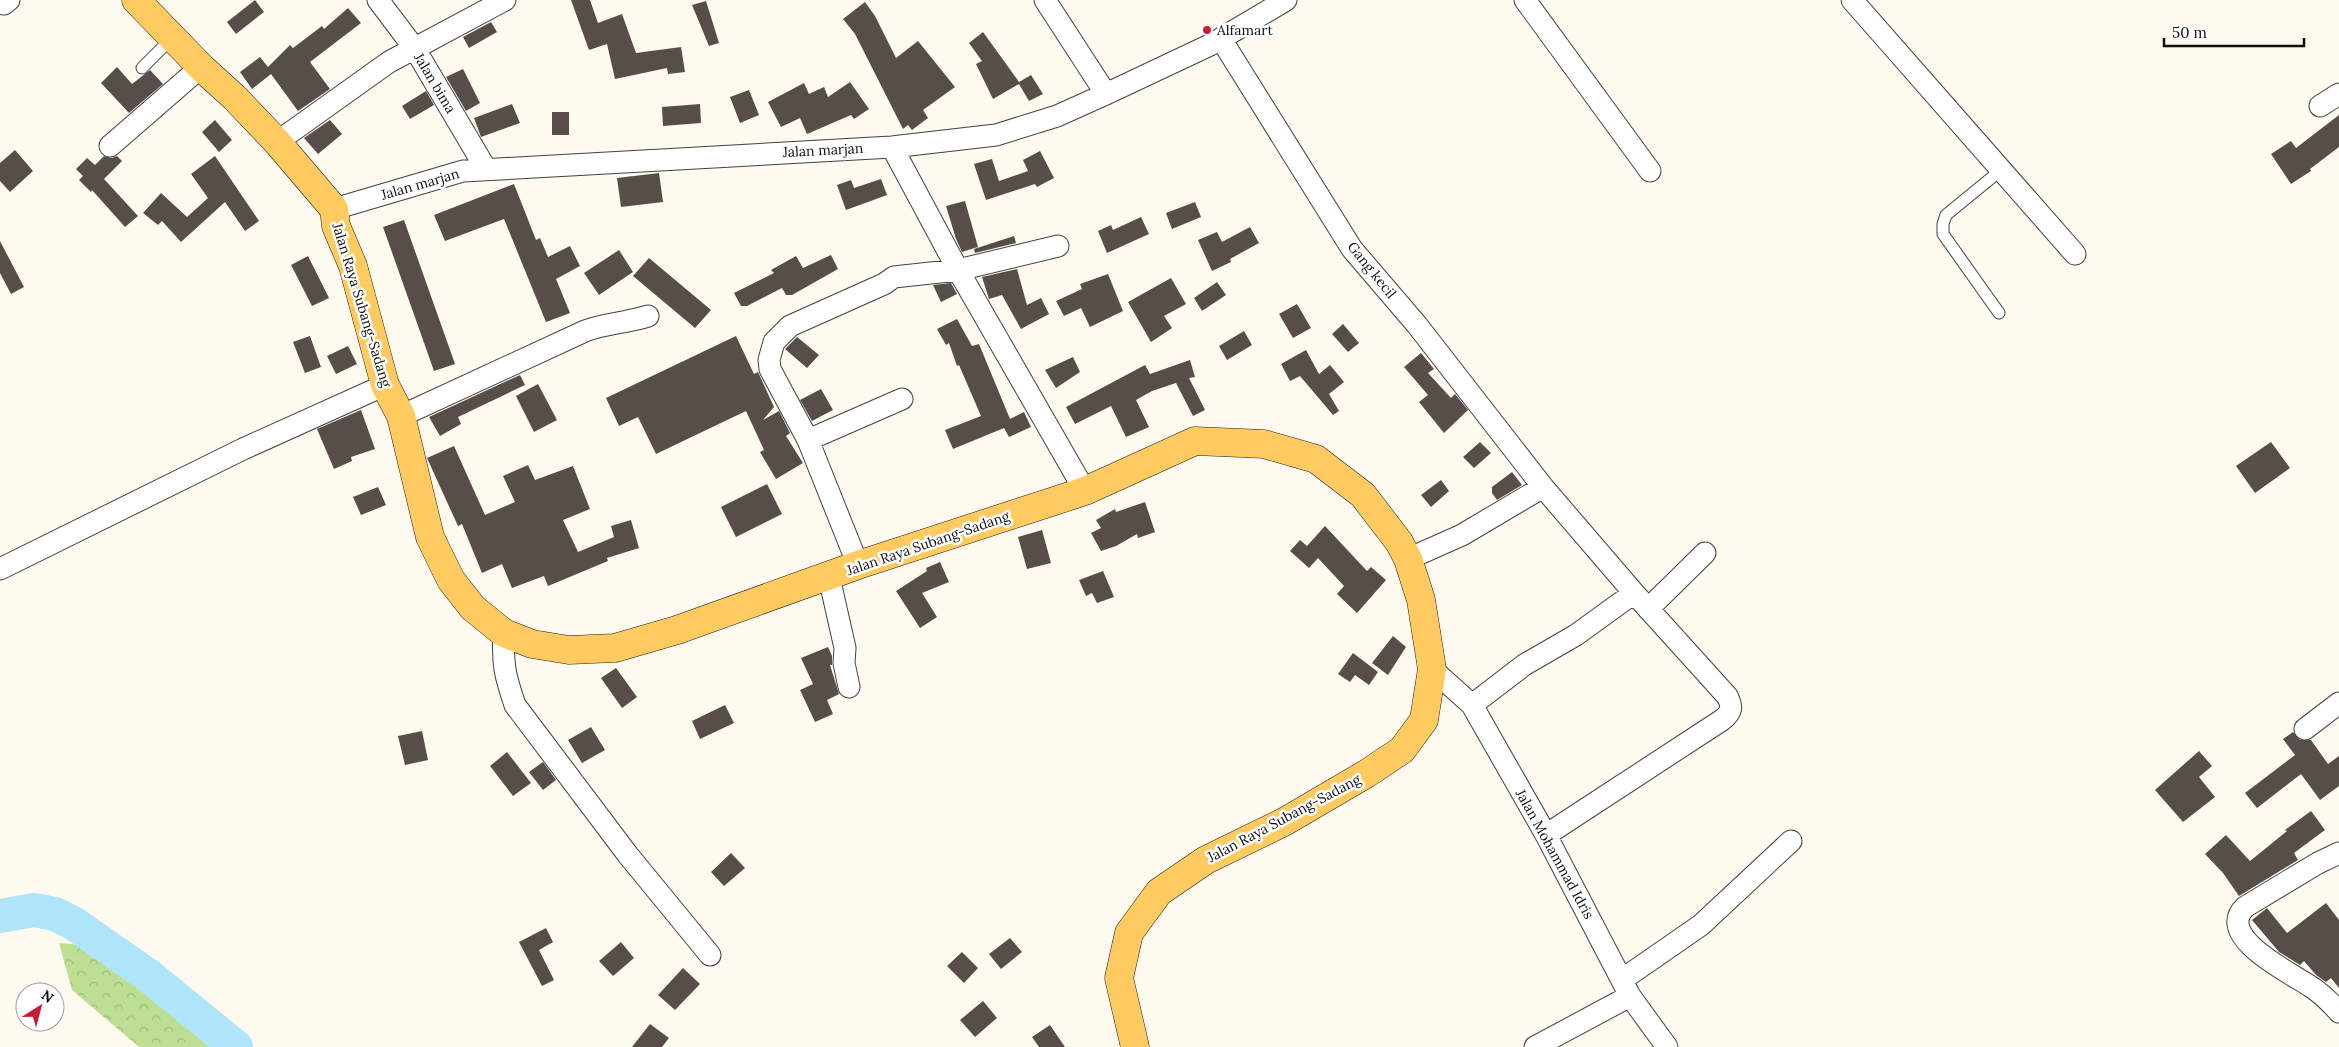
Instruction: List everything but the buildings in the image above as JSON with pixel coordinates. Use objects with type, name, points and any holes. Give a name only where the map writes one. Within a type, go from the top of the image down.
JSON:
[{"type":"main road","name":"Jalan Raya Subang-Sadang","points":[[136,0],[278,142],[334,209],[336,226],[353,266],[385,384],[401,416],[430,537],[451,580],[472,608],[504,633],[532,644],[569,650],[615,648],[677,630],[858,565],[1085,491],[1195,441],[1264,444],[1316,459],[1363,494],[1400,542],[1422,600],[1432,669],[1424,720],[1402,750],[1366,774],[1284,822],[1206,860],[1159,892],[1129,933],[1119,978],[1135,1047]]},
{"type":"street","name":"Jalan bima","points":[[378,0],[415,49],[486,169]]},
{"type":"street","points":[[278,142],[389,62],[505,0]]},
{"type":"street","points":[[1045,0],[1106,94]]},
{"type":"street","name":"Jalan marjan","points":[[334,209],[463,171],[892,147],[996,134],[1057,116],[1106,94],[1220,39],[1286,0]]},
{"type":"street","points":[[1525,0],[1650,171]]},
{"type":"street","points":[[1852,0],[2075,254]]},
{"type":"street","name":"Gang kecil","points":[[1220,39],[1352,249],[1417,325],[1543,488],[1648,609],[1727,696],[1732,704],[1731,711],[1722,720],[1546,835]]},
{"type":"street","points":[[110,146],[201,67]]},
{"type":"street","points":[[2320,106],[2339,94]]},
{"type":"street","points":[[892,147],[958,270],[1085,491]]},
{"type":"street","points":[[858,565],[808,440],[770,369],[770,352],[781,333],[790,326],[884,284],[894,277],[958,270],[1058,246]]},
{"type":"street","points":[[401,416],[585,331],[605,324],[633,321],[648,316]]},
{"type":"street","points":[[0,569],[243,449],[385,384]]},
{"type":"street","points":[[808,440],[902,399]]},
{"type":"street","points":[[1408,559],[1462,535],[1543,488]]},
{"type":"street","points":[[1648,609],[1705,553]]},
{"type":"street","points":[[829,577],[845,648],[844,664],[849,687]]},
{"type":"street","points":[[1472,705],[1524,664],[1576,635],[1634,593]]},
{"type":"street","points":[[504,633],[502,658],[506,679],[515,705],[628,855],[710,954]]},
{"type":"street","name":"Jalan Mohammad Idris","points":[[1432,669],[1472,705],[1546,835],[1626,987],[1667,1047]]},
{"type":"street","points":[[2306,729],[2339,703]]},
{"type":"street","points":[[1535,1047],[1626,987],[1701,925],[1791,841]]},
{"type":"street","points":[[2339,853],[2318,863],[2244,907],[2238,914],[2236,921],[2238,928],[2248,942],[2274,964],[2314,988],[2339,1012]]},
{"type":"lane","points":[[142,68],[172,38]]},
{"type":"lane","points":[[1999,313],[1943,234],[1943,224],[1946,215],[2001,170]]},
{"type":"green space","points":[[59,943],[109,947],[215,1047],[139,1047],[72,990]]},
{"type":"waterway","points":[[0,916],[34,910],[55,914],[73,923],[149,976],[236,1047]]},
{"type":"place","name":"Alfamart","points":[[1207,30]]}]
